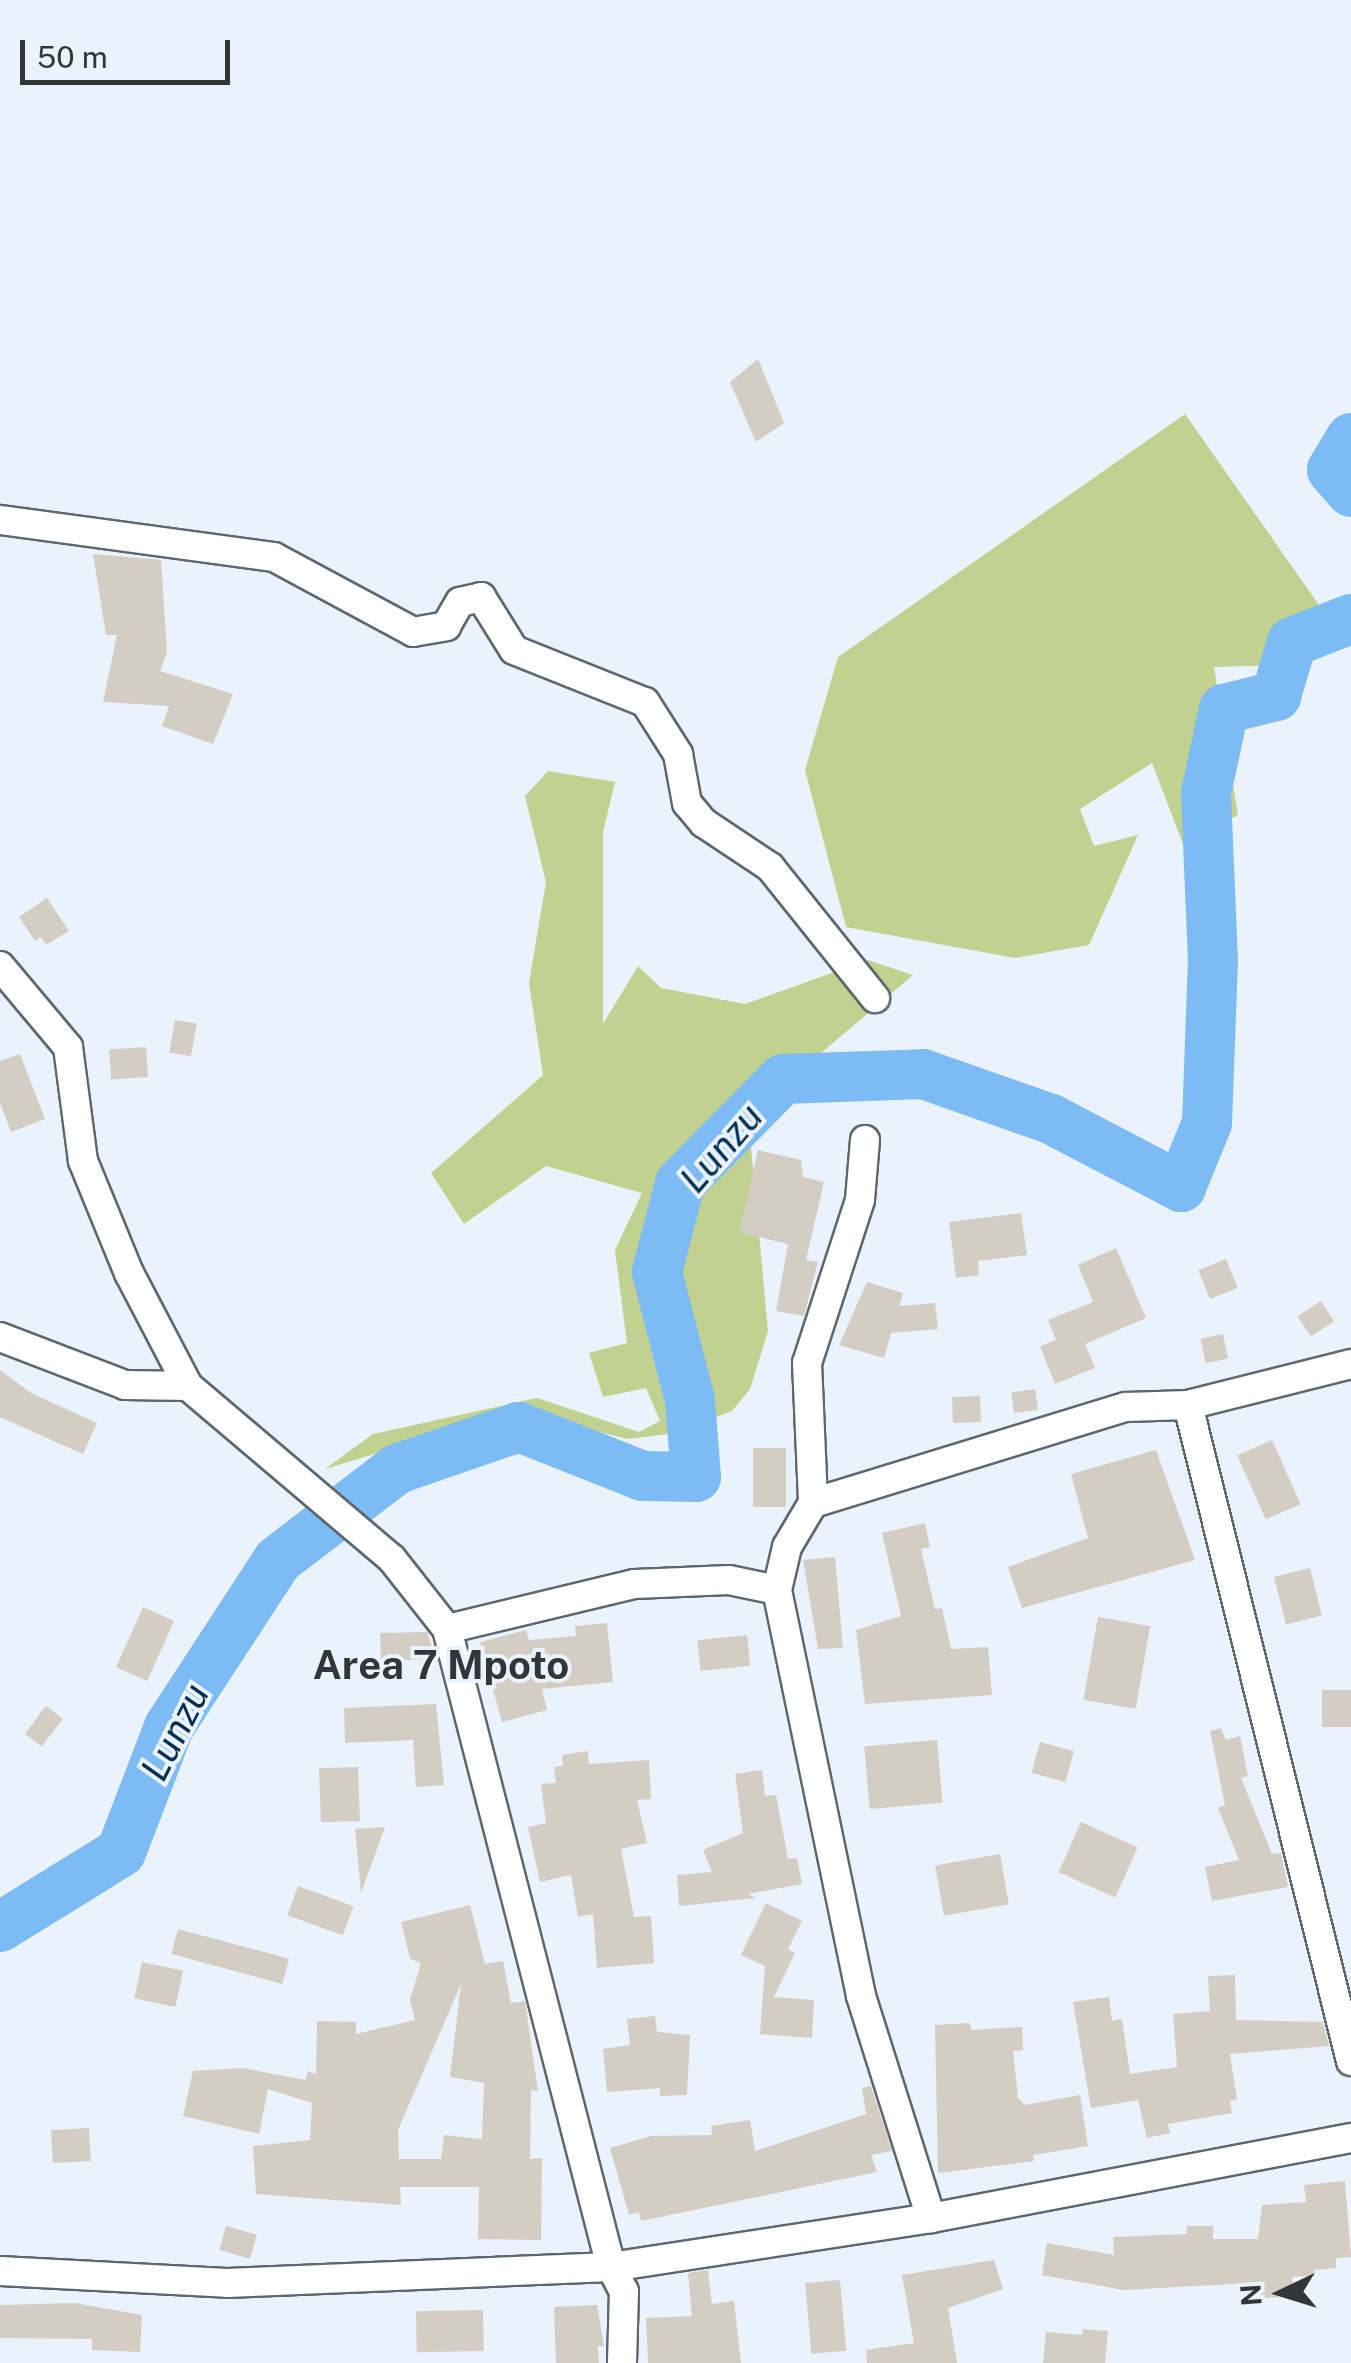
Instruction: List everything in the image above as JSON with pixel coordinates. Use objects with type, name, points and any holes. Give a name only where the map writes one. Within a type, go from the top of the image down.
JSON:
[{"type":"street","points":[[0,520],[274,557],[413,632],[446,626],[460,602],[481,597],[514,650],[645,702],[678,754],[687,802],[704,822],[770,867],[875,998]]},
{"type":"street","points":[[0,966],[68,1047],[83,1160],[129,1273],[188,1386],[392,1559],[447,1629],[611,2267],[624,2291],[622,2363]]},
{"type":"street","points":[[865,1140],[860,1200],[807,1364],[813,1503],[787,1547],[776,1590],[861,1996],[931,2218]]},
{"type":"street","points":[[0,1337],[125,1386],[188,1386]]},
{"type":"street","points":[[813,1503],[1126,1406],[1188,1406],[1351,1364]]},
{"type":"street","points":[[1188,1406],[1351,2061]]},
{"type":"street","points":[[447,1629],[636,1584],[729,1580],[776,1590]]},
{"type":"street","points":[[0,2271],[227,2283],[611,2267],[931,2218],[1351,2138]]},
{"type":"green space","points":[[1185,414],[1319,605],[1285,665],[1214,667],[1238,815],[1183,844],[1152,763],[1080,809],[1094,846],[1138,835],[1089,945],[1015,958],[846,927],[805,770],[838,657]]},
{"type":"green space","points":[[548,771],[615,782],[603,832],[603,1024],[638,966],[661,988],[745,1004],[868,960],[913,975],[748,1115],[768,1331],[750,1389],[732,1411],[675,1433],[628,1439],[535,1417],[427,1438],[325,1469],[373,1434],[537,1398],[639,1432],[660,1421],[646,1388],[603,1397],[589,1353],[627,1343],[615,1250],[642,1193],[546,1166],[464,1224],[431,1173],[543,1075],[529,983],[546,882],[525,796]]},
{"type":"building","points":[[758,359],[784,423],[756,442],[730,382]]},
{"type":"building","points":[[93,554],[161,560],[167,653],[160,671],[233,694],[213,744],[162,726],[169,706],[103,702],[117,635],[106,635]]},
{"type":"building","points":[[47,898],[69,931],[46,945],[41,937],[35,941],[19,917]]},
{"type":"building","points":[[175,1020],[197,1024],[191,1056],[169,1052]]},
{"type":"building","points":[[146,1047],[148,1077],[111,1080],[109,1050]]},
{"type":"building","points":[[20,1054],[45,1119],[11,1132],[0,1103],[0,1061]]},
{"type":"building","points":[[758,1150],[801,1160],[803,1177],[824,1182],[806,1260],[818,1262],[804,1316],[776,1311],[788,1244],[739,1232]]},
{"type":"building","points":[[1021,1213],[1027,1255],[978,1261],[979,1275],[956,1278],[949,1222]]},
{"type":"building","points":[[1116,1248],[1146,1318],[1085,1344],[1095,1368],[1055,1384],[1040,1346],[1056,1340],[1048,1320],[1093,1302],[1078,1265]]},
{"type":"building","points":[[1226,1259],[1238,1288],[1210,1299],[1198,1270]]},
{"type":"building","points":[[867,1282],[903,1293],[899,1306],[935,1303],[938,1329],[891,1333],[884,1358],[839,1345]]},
{"type":"building","points":[[1321,1301],[1334,1321],[1311,1336],[1298,1316]]},
{"type":"building","points":[[1223,1334],[1228,1358],[1206,1363],[1201,1339]]},
{"type":"building","points":[[0,1370],[31,1393],[97,1423],[83,1454],[0,1417]]},
{"type":"building","points":[[1035,1389],[1038,1410],[1014,1413],[1011,1392]]},
{"type":"building","points":[[980,1396],[981,1422],[953,1423],[952,1397]]},
{"type":"building","points":[[1272,1440],[1300,1504],[1266,1519],[1237,1455]]},
{"type":"building","points":[[753,1448],[786,1448],[786,1507],[753,1507]]},
{"type":"building","points":[[1156,1450],[1195,1560],[1022,1608],[1008,1567],[1088,1538],[1071,1474]]},
{"type":"building","points":[[925,1523],[930,1547],[921,1549],[935,1609],[942,1608],[951,1649],[988,1647],[992,1695],[865,1704],[856,1630],[901,1616],[882,1533]]},
{"type":"building","points":[[835,1557],[843,1648],[818,1649],[803,1560]]},
{"type":"building","points":[[1310,1568],[1322,1616],[1286,1624],[1274,1577]]},
{"type":"building","points":[[143,1607],[174,1621],[147,1681],[116,1667]]},
{"type":"building","points":[[1098,1617],[1150,1626],[1136,1709],[1083,1700]]},
{"type":"building","points":[[607,1623],[613,1682],[542,1689],[547,1710],[502,1722],[480,1642],[526,1630],[529,1640],[576,1636],[575,1626]]},
{"type":"building","points":[[427,1632],[436,1659],[381,1661],[380,1633]]},
{"type":"building","points":[[747,1635],[750,1666],[701,1671],[697,1640]]},
{"type":"building","points":[[1322,1690],[1351,1690],[1351,1727],[1322,1727]]},
{"type":"building","points":[[436,1704],[444,1785],[416,1787],[413,1740],[345,1743],[344,1708]]},
{"type":"building","points":[[46,1706],[63,1719],[42,1747],[25,1734]]},
{"type":"building","points":[[1221,1728],[1226,1740],[1240,1736],[1248,1776],[1241,1778],[1272,1854],[1281,1853],[1288,1887],[1212,1901],[1205,1867],[1239,1860],[1218,1808],[1225,1805],[1210,1731]]},
{"type":"building","points":[[937,1740],[942,1803],[870,1809],[864,1746]]},
{"type":"building","points":[[1040,1742],[1074,1751],[1066,1782],[1032,1773]]},
{"type":"building","points":[[588,1751],[589,1764],[649,1760],[651,1799],[637,1800],[647,1843],[621,1849],[634,1917],[651,1916],[654,1963],[597,1968],[593,1914],[578,1917],[571,1875],[540,1882],[528,1827],[546,1823],[541,1784],[556,1783],[554,1767],[563,1766],[562,1755]]},
{"type":"building","points":[[358,1767],[360,1821],[321,1822],[319,1768]]},
{"type":"building","points":[[762,1770],[765,1796],[776,1795],[788,1859],[797,1858],[802,1884],[748,1894],[756,1898],[679,1906],[677,1875],[712,1872],[703,1850],[743,1833],[735,1774]]},
{"type":"building","points":[[1081,1822],[1138,1847],[1115,1897],[1059,1872]]},
{"type":"building","points":[[385,1827],[361,1893],[355,1829]]},
{"type":"building","points":[[1000,1854],[1009,1904],[944,1916],[935,1865]]},
{"type":"building","points":[[298,1886],[353,1906],[343,1935],[287,1915]]},
{"type":"building","points":[[766,1903],[802,1921],[788,1949],[795,1953],[774,1997],[814,2000],[812,2038],[760,2034],[765,1966],[741,1955]]},
{"type":"building","points":[[470,1905],[485,1964],[503,1961],[511,2003],[525,2001],[538,2091],[531,2090],[530,2159],[542,2158],[541,2240],[478,2239],[479,2187],[400,2187],[401,2205],[256,2194],[253,2146],[310,2140],[312,2103],[268,2089],[259,2134],[183,2116],[193,2071],[243,2068],[305,2080],[308,2071],[316,2074],[317,2021],[356,2022],[356,2034],[415,2020],[410,2000],[421,1963],[410,1959],[401,1922]],"holes":[[[461,1984],[450,2077],[484,2083],[482,2139],[444,2135],[441,2159],[399,2159],[398,2130]]]},
{"type":"building","points":[[178,1929],[289,1959],[282,1984],[171,1954]]},
{"type":"building","points":[[142,1962],[183,1971],[175,2007],[134,1998]]},
{"type":"building","points":[[1235,1975],[1236,2020],[1323,2022],[1329,2046],[1230,2054],[1237,2100],[1230,2101],[1232,2113],[1168,2124],[1170,2133],[1147,2138],[1138,2100],[1091,2108],[1073,2002],[1109,1997],[1112,2021],[1122,2019],[1130,2074],[1177,2067],[1173,2014],[1210,2011],[1208,1976]]},
{"type":"building","points":[[655,2016],[657,2032],[690,2035],[687,2095],[660,2096],[660,2088],[607,2092],[603,2049],[630,2045],[627,2019]]},
{"type":"building","points":[[970,2023],[971,2030],[1022,2027],[1023,2050],[1013,2051],[1018,2098],[1025,2105],[1080,2095],[1088,2146],[1033,2155],[1034,2161],[938,2173],[935,2025]]},
{"type":"building","points":[[871,2086],[892,2151],[871,2155],[877,2172],[641,2221],[639,2212],[629,2215],[610,2148],[651,2136],[712,2135],[711,2126],[750,2120],[755,2151],[866,2114],[862,2088]]},
{"type":"building","points":[[89,2128],[91,2161],[53,2163],[51,2130]]},
{"type":"building","points":[[1345,2181],[1351,2257],[1336,2258],[1336,2268],[1314,2270],[1315,2276],[1292,2277],[1294,2296],[1253,2299],[1252,2283],[1123,2290],[1042,2275],[1047,2243],[1114,2255],[1113,2237],[1187,2234],[1187,2226],[1213,2226],[1213,2239],[1258,2239],[1262,2205],[1306,2202],[1304,2185]]},
{"type":"building","points":[[226,2226],[257,2235],[250,2259],[219,2250]]},
{"type":"building","points":[[994,2260],[1003,2289],[948,2308],[957,2363],[867,2363],[866,2350],[914,2343],[902,2275]]},
{"type":"building","points":[[708,2270],[712,2304],[734,2301],[741,2363],[648,2363],[646,2318],[692,2316],[688,2273]]},
{"type":"building","points":[[840,2280],[846,2351],[811,2354],[805,2283]]},
{"type":"building","points":[[75,2303],[142,2315],[140,2352],[92,2350],[92,2339],[0,2338],[0,2305]]},
{"type":"building","points":[[597,2305],[604,2346],[598,2346],[599,2363],[556,2363],[554,2307]]},
{"type":"building","points":[[483,2310],[484,2351],[417,2352],[416,2311]]},
{"type":"building","points":[[1083,2329],[1108,2331],[1105,2363],[1043,2363],[1046,2332],[1082,2335]]},
{"type":"waterway","name":"Lunzu","points":[[1351,438],[1332,470],[1351,492]]},
{"type":"waterway","name":"Lunzu","points":[[0,1927],[121,1852],[169,1727],[278,1560],[397,1469],[519,1427],[643,1476],[696,1477],[690,1400],[657,1272],[680,1183],[783,1079],[923,1074],[1051,1119],[1181,1187],[1207,1123],[1213,962],[1206,793],[1224,709],[1276,696],[1292,642],[1351,619]]},
{"type":"district","name":"Area 7 Mpoto","points":[[441,1665]]}]
